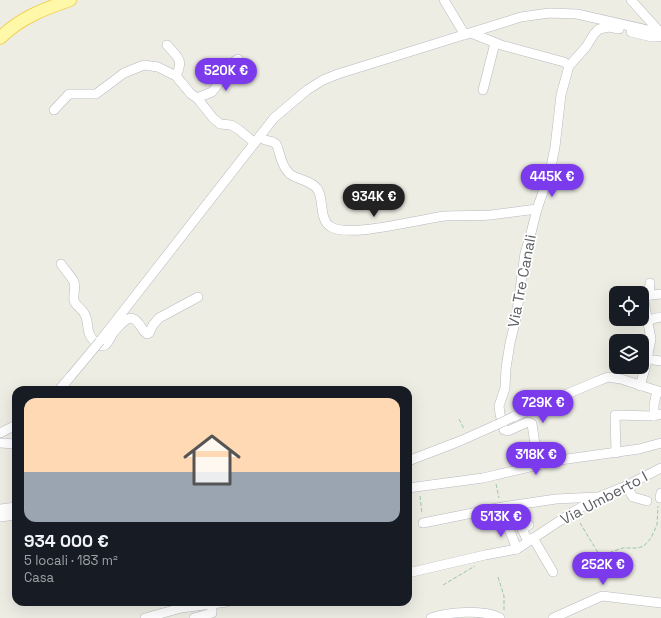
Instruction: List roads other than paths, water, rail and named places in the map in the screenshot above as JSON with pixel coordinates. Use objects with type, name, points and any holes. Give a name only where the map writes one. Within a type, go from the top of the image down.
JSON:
[{"type":"main road","points":[[0,38],[20,21],[40,11],[70,0]]},
{"type":"street","points":[[444,0],[468,34],[501,45],[564,62],[569,66]]},
{"type":"street","points":[[631,0],[660,36]]},
{"type":"street","points":[[62,264],[73,280],[75,303],[84,312],[87,319],[89,334],[99,345],[104,346],[109,341],[111,332],[274,118],[307,90],[323,80],[468,34],[522,18],[548,13],[577,14],[660,36]]},
{"type":"street","name":"Via Tre Canali","points":[[499,424],[499,406],[505,388],[506,368],[516,319],[525,253],[536,209],[550,172],[555,147],[561,95],[569,66],[586,47],[599,29],[609,27],[652,37],[660,36]]},
{"type":"street","points":[[483,90],[495,43]]},
{"type":"street","points":[[167,45],[180,60],[180,68],[176,76]]},
{"type":"street","points":[[197,98],[212,92],[229,65],[238,59]]},
{"type":"street","points":[[54,110],[69,94],[96,94],[124,73],[144,65],[158,67],[176,76],[220,124],[232,125],[257,140],[273,142],[278,146],[284,166],[288,173],[295,178],[313,184],[318,189],[325,221],[330,227],[348,230],[371,229],[446,216],[490,215],[536,209]]},
{"type":"street","points":[[649,296],[661,294]]},
{"type":"street","points":[[62,386],[100,341],[129,318],[136,320],[147,334],[159,318],[198,297]]},
{"type":"street","points":[[649,320],[661,317]]},
{"type":"street","points":[[640,386],[653,359],[649,326]]},
{"type":"street","points":[[651,339],[661,339]]},
{"type":"street","points":[[412,459],[460,441],[593,382],[608,378],[621,380],[660,391],[654,405],[657,415],[615,415],[616,453]]},
{"type":"street","points":[[499,424],[504,430],[508,431],[528,422],[532,424],[538,465]]},
{"type":"street","points":[[0,433],[12,427]]},
{"type":"street","points":[[412,488],[483,478],[560,460],[616,453],[661,443]]},
{"type":"street","points":[[0,444],[12,444]]},
{"type":"street","points":[[661,468],[661,473]]},
{"type":"street","name":"Via Umberto I","points":[[412,573],[485,555],[517,549],[573,512],[599,497],[626,486],[661,468]]},
{"type":"street","points":[[626,486],[632,497],[647,501]]},
{"type":"street","points":[[423,523],[500,507],[556,499],[599,497]]},
{"type":"street","points":[[0,509],[12,508]]},
{"type":"street","points":[[0,517],[12,516]]},
{"type":"street","points":[[505,519],[517,549]]},
{"type":"street","points":[[529,525],[522,529],[553,572]]},
{"type":"street","points":[[553,618],[602,596],[661,603]]},
{"type":"street","points":[[145,618],[180,608],[196,606]]},
{"type":"street","points":[[194,618],[212,613],[212,606]]},
{"type":"street","points":[[431,618],[438,615],[474,612],[485,613],[500,618]]}]
